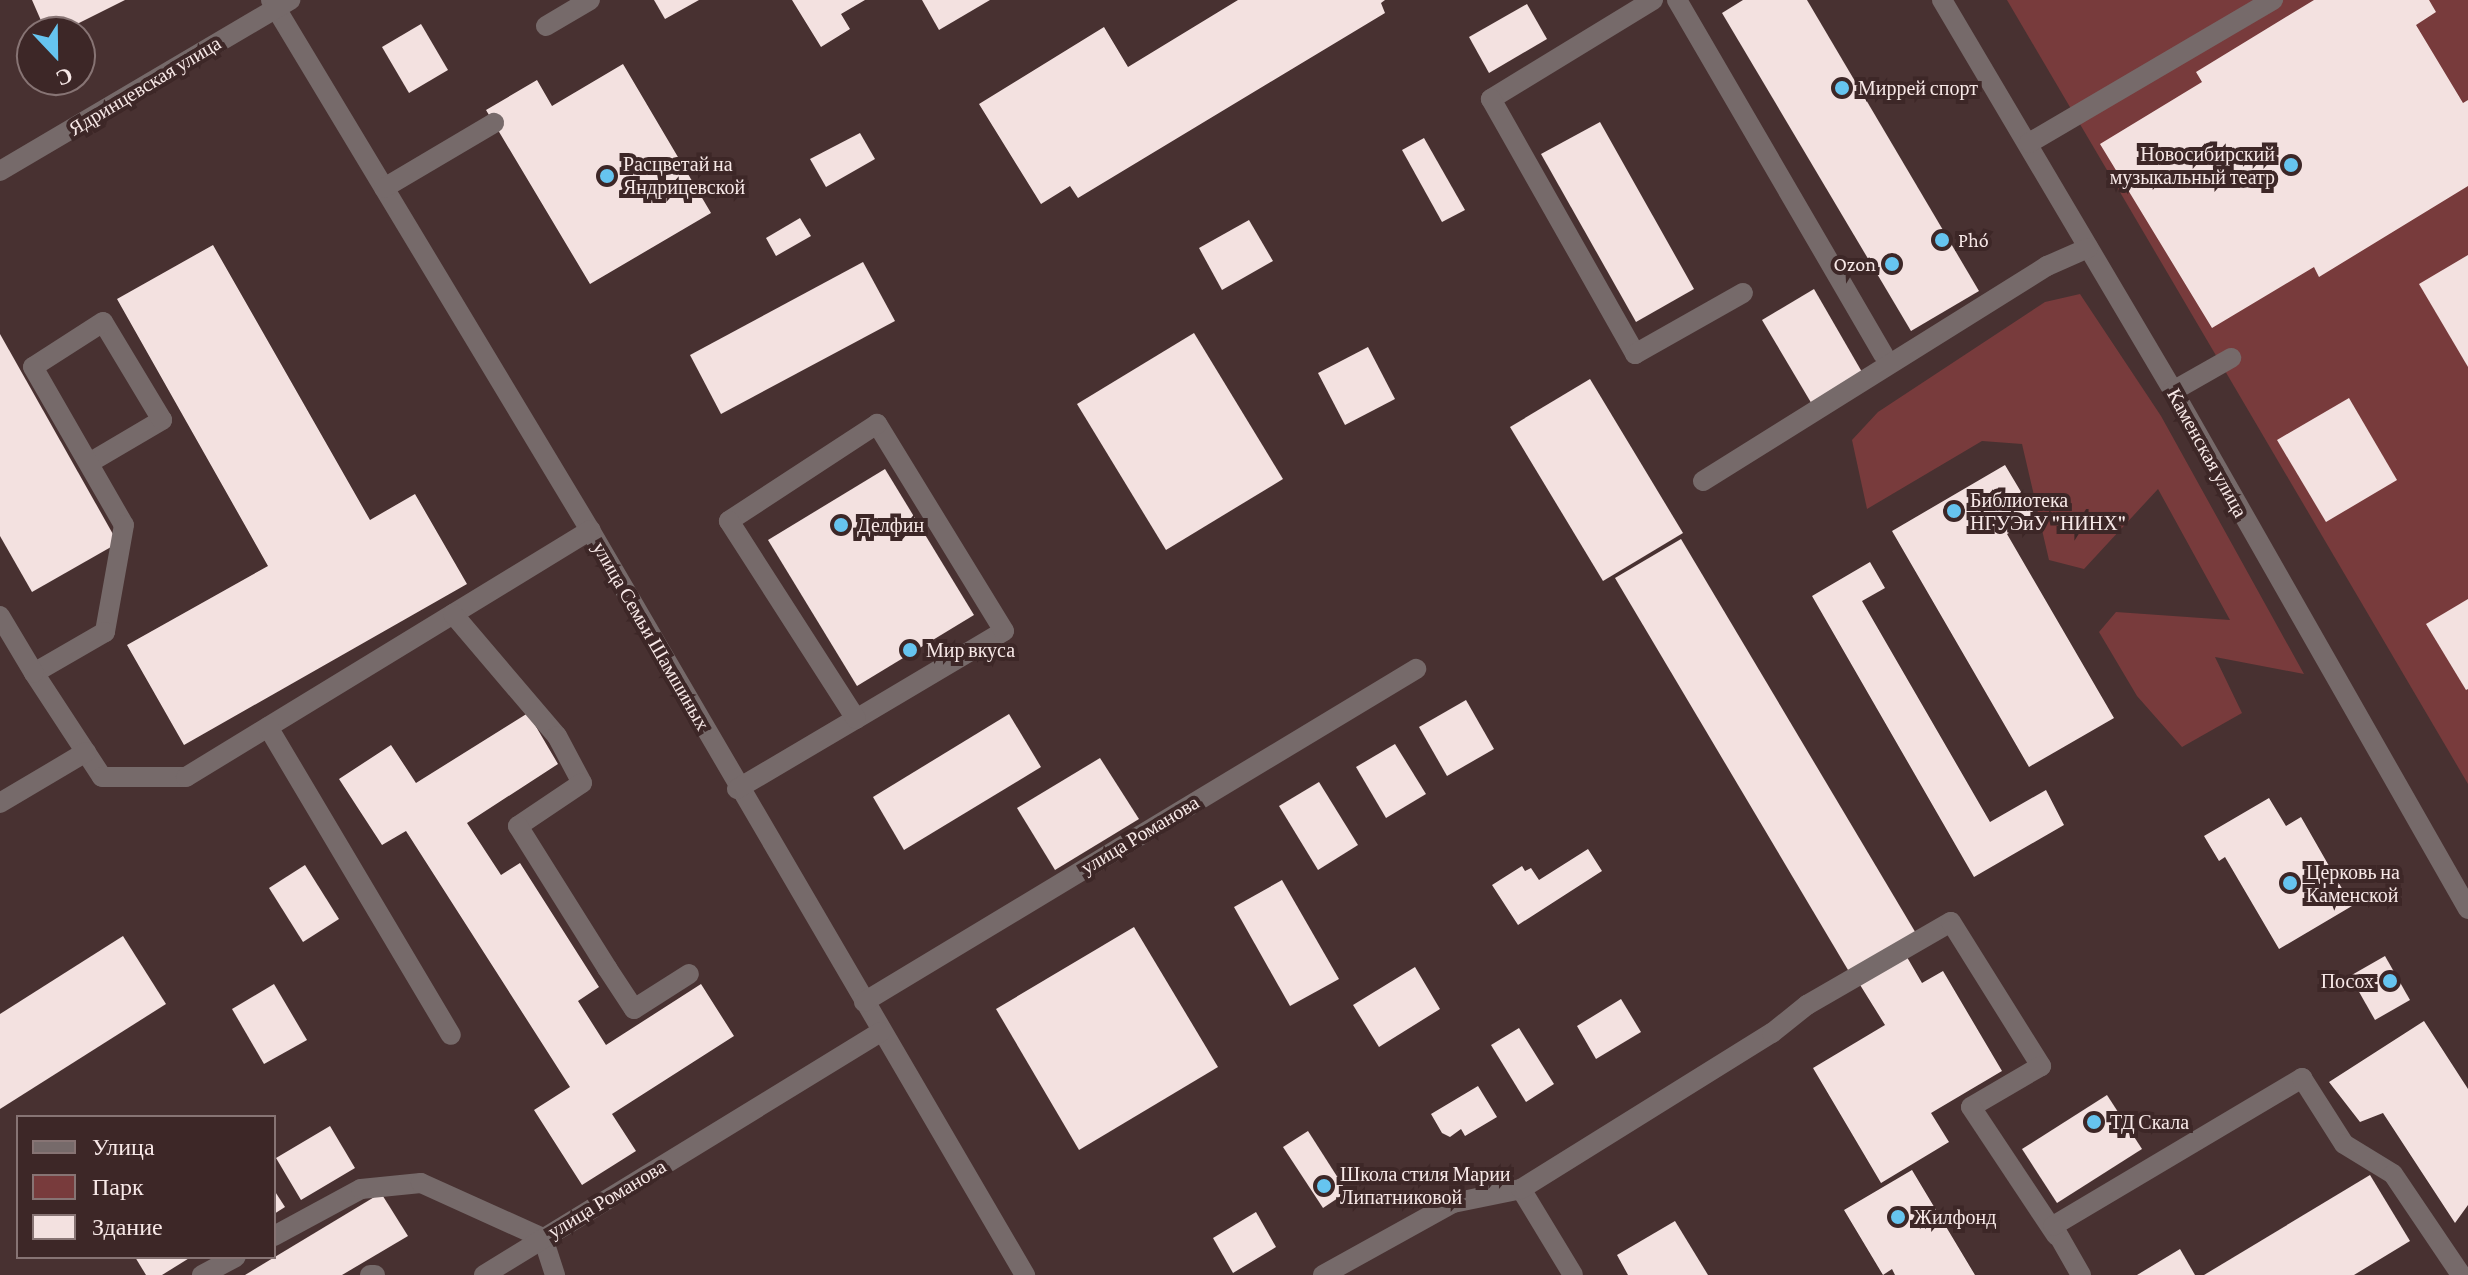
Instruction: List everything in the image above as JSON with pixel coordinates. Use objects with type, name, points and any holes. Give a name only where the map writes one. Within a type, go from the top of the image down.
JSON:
[{"type":"street","points":[[546,26],[590,0]]},
{"type":"street","points":[[1653,0],[1491,99],[1635,354],[1743,293]]},
{"type":"street","points":[[1677,0],[1883,354]]},
{"type":"street","name":"Каменская улица","points":[[1942,0],[2173,391],[2468,909]]},
{"type":"street","points":[[2029,143],[2273,0]]},
{"type":"street","name":"Ядринцевская улица","points":[[0,171],[279,3]]},
{"type":"street","name":"улица Семьи Шамшиных","points":[[279,3],[384,188],[590,530],[737,789],[1025,1275]]},
{"type":"street","points":[[384,188],[494,123]]},
{"type":"street","points":[[1703,481],[2047,266],[2088,248]]},
{"type":"street","points":[[34,673],[105,632],[124,525],[33,367],[103,322],[162,420],[89,463]]},
{"type":"street","points":[[2173,391],[2231,358]]},
{"type":"street","points":[[737,789],[856,719],[1004,631],[877,424],[729,521],[856,719]]},
{"type":"street","points":[[0,616],[102,777],[186,777],[590,530]]},
{"type":"street","points":[[453,614],[557,736],[582,783],[518,826],[634,1009],[689,974]]},
{"type":"street","name":"улица Романова","points":[[864,1002],[1416,669]]},
{"type":"street","points":[[268,727],[451,1035]]},
{"type":"street","points":[[0,803],[86,752]]},
{"type":"street","points":[[1323,1275],[1453,1203],[1521,1189],[1772,1033],[1807,1005],[1951,922],[2041,1066],[1971,1107],[2081,1275]]},
{"type":"street","name":"улица Романова","points":[[276,1235],[361,1189],[421,1183],[543,1238],[881,1032]]},
{"type":"street","points":[[2056,1235],[2053,1226],[2302,1078],[2344,1144],[2393,1174],[2461,1275]]},
{"type":"street","points":[[1521,1189],[1573,1275]]},
{"type":"street","points":[[484,1275],[543,1238],[555,1275]]},
{"type":"street","points":[[202,1275],[232,1259]]},
{"type":"green space","points":[[2007,0],[2468,0],[2468,784]]},
{"type":"green space","points":[[2080,294],[2161,416],[2304,674],[2215,657],[2242,713],[2182,747],[2137,696],[2099,632],[2116,612],[2230,620],[2158,489],[2084,569],[2049,560],[2022,444],[1982,441],[1867,509],[1852,440],[1878,412],[2045,302]]},
{"type":"building","points":[[32,0],[125,0],[93,16],[39,16]]},
{"type":"building","points":[[654,0],[699,0],[665,19]]},
{"type":"building","points":[[792,0],[865,0],[841,14],[850,29],[821,47]]},
{"type":"building","points":[[922,0],[990,0],[939,30]]},
{"type":"building","points":[[1238,0],[1385,0],[1381,3],[1385,13],[1078,198],[1070,186],[1041,204],[979,104],[1104,27],[1128,67]]},
{"type":"building","points":[[1743,0],[1807,0],[1979,291],[1911,331],[1722,13]]},
{"type":"building","name":"Новосибирский музыкальный театр","points":[[2314,0],[2429,0],[2436,12],[2416,25],[2463,103],[2468,100],[2468,186],[2319,277],[2314,267],[2212,328],[2100,144],[2202,82],[2196,72]]},
{"type":"building","points":[[1527,4],[1547,39],[1489,73],[1469,37]]},
{"type":"building","points":[[421,24],[448,70],[409,93],[382,47]]},
{"type":"building","name":"Расцветай на Яндрицевской","points":[[623,64],[711,213],[590,284],[486,110],[537,80],[552,106]]},
{"type":"building","points":[[1600,122],[1694,289],[1636,322],[1541,154]]},
{"type":"building","points":[[860,133],[875,159],[826,187],[810,159]]},
{"type":"building","points":[[1424,138],[1465,210],[1442,222],[1402,150]]},
{"type":"building","points":[[800,218],[811,236],[776,256],[766,238]]},
{"type":"building","points":[[1249,220],[1273,261],[1222,290],[1199,248]]},
{"type":"building","points":[[213,245],[370,520],[415,494],[467,584],[184,745],[127,645],[268,566],[117,299]]},
{"type":"building","points":[[2468,255],[2468,367],[2419,284]]},
{"type":"building","points":[[863,262],[895,321],[721,414],[690,355]]},
{"type":"building","points":[[1814,289],[1866,379],[1816,411],[1762,320]]},
{"type":"building","points":[[1194,333],[1283,479],[1166,550],[1077,404]]},
{"type":"building","points":[[0,334],[118,543],[32,592],[0,536]]},
{"type":"building","points":[[1368,347],[1395,399],[1345,425],[1318,373]]},
{"type":"building","points":[[1590,379],[1683,533],[1603,581],[1510,427]]},
{"type":"building","points":[[2349,398],[2397,480],[2326,522],[2277,440]]},
{"type":"building","points":[[2005,465],[2036,517],[2007,534],[2114,718],[2029,767],[1892,531]]},
{"type":"building","points":[[885,469],[974,615],[857,686],[768,540]]},
{"type":"building","points":[[1681,539],[1917,935],[1851,975],[1615,578]]},
{"type":"building","points":[[1870,562],[1885,588],[1862,601],[1990,822],[2046,790],[2064,825],[1974,877],[1812,596]]},
{"type":"building","points":[[2468,599],[2468,689],[2466,690],[2426,624]]},
{"type":"building","points":[[1466,700],[1494,749],[1447,776],[1419,727]]},
{"type":"building","points":[[528,713],[558,764],[467,823],[501,875],[520,863],[599,987],[578,1001],[606,1045],[701,984],[734,1036],[612,1114],[636,1151],[582,1185],[534,1110],[570,1087],[406,831],[382,845],[339,779],[391,745],[416,783]]},
{"type":"building","points":[[1009,714],[1041,767],[904,850],[873,797]]},
{"type":"building","points":[[1395,744],[1426,794],[1386,818],[1356,767]]},
{"type":"building","points":[[1100,758],[1139,819],[1055,870],[1017,808]]},
{"type":"building","points":[[1319,782],[1358,845],[1318,870],[1279,806]]},
{"type":"building","name":"Церковь на Каменской","points":[[2269,798],[2286,826],[2301,817],[2352,906],[2279,949],[2225,857],[2219,861],[2204,836]]},
{"type":"building","points":[[1588,849],[1602,871],[1518,925],[1492,885],[1522,866],[1525,871],[1531,868],[1539,880]]},
{"type":"building","points":[[305,865],[339,919],[303,942],[269,888]]},
{"type":"building","points":[[1282,880],[1339,979],[1290,1006],[1234,907]]},
{"type":"building","points":[[1134,927],[1218,1067],[1079,1150],[996,1009]]},
{"type":"building","points":[[123,936],[166,1004],[0,1109],[0,1014]]},
{"type":"building","points":[[1904,952],[1922,983],[1943,971],[2002,1071],[1931,1113],[1949,1142],[1881,1183],[1813,1068],[1885,1025],[1857,980]]},
{"type":"building","points":[[2385,956],[2410,1000],[2375,1020],[2350,976]]},
{"type":"building","points":[[1415,967],[1440,1009],[1379,1047],[1353,1005]]},
{"type":"building","points":[[274,984],[307,1040],[264,1064],[232,1009]]},
{"type":"building","points":[[1621,999],[1641,1032],[1596,1059],[1577,1026]]},
{"type":"building","points":[[2424,1021],[2468,1089],[2468,1205],[2455,1223],[2383,1113],[2360,1122],[2329,1082]]},
{"type":"building","points":[[1519,1028],[1554,1084],[1526,1102],[1491,1045]]},
{"type":"building","points":[[1478,1086],[1497,1117],[1465,1136],[1461,1129],[1450,1137],[1442,1133],[1431,1114]]},
{"type":"building","name":"ТД Скала","points":[[2107,1095],[2142,1149],[2057,1203],[2022,1149]]},
{"type":"building","points":[[330,1126],[355,1168],[301,1200],[276,1158]]},
{"type":"building","points":[[1308,1131],[1347,1192],[1323,1208],[1283,1147]]},
{"type":"building","points":[[1912,1170],[1975,1275],[1895,1275],[1892,1269],[1883,1275],[1844,1210]]},
{"type":"building","points":[[2370,1175],[2410,1241],[2354,1275],[2204,1275]]},
{"type":"building","points":[[276,1193],[285,1207],[276,1213]]},
{"type":"building","points":[[381,1193],[408,1236],[342,1275],[245,1275]]},
{"type":"building","points":[[1256,1212],[1276,1247],[1233,1273],[1213,1238]]},
{"type":"building","points":[[1675,1221],[1708,1275],[1628,1275],[1617,1255]]},
{"type":"building","points":[[2180,1249],[2195,1275],[2137,1275]]},
{"type":"building","points":[[136,1259],[188,1259],[162,1275],[146,1275]]},
{"type":"place","name":"Миррей спорт","points":[[1842,88]]},
{"type":"place","name":"Новосибирский музыкальный театр","points":[[2291,165]]},
{"type":"place","name":"Расцветай на Яндрицевской","points":[[607,176]]},
{"type":"place","name":"Phó","points":[[1942,240]]},
{"type":"place","name":"Ozon","points":[[1892,264]]},
{"type":"place","name":"Библиотека НГУЭиУ \"НИНХ\"","points":[[1954,511]]},
{"type":"place","name":"Делфин","points":[[841,525]]},
{"type":"place","name":"Мир вкуса","points":[[910,650]]},
{"type":"place","name":"Церковь на Каменской","points":[[2290,883]]},
{"type":"place","name":"Посох","points":[[2390,981]]},
{"type":"place","name":"ТД Скала","points":[[2094,1122]]},
{"type":"place","name":"Школа стиля Марии Липатниковой","points":[[1324,1186]]},
{"type":"place","name":"Жилфонд","points":[[1898,1217]]}]
